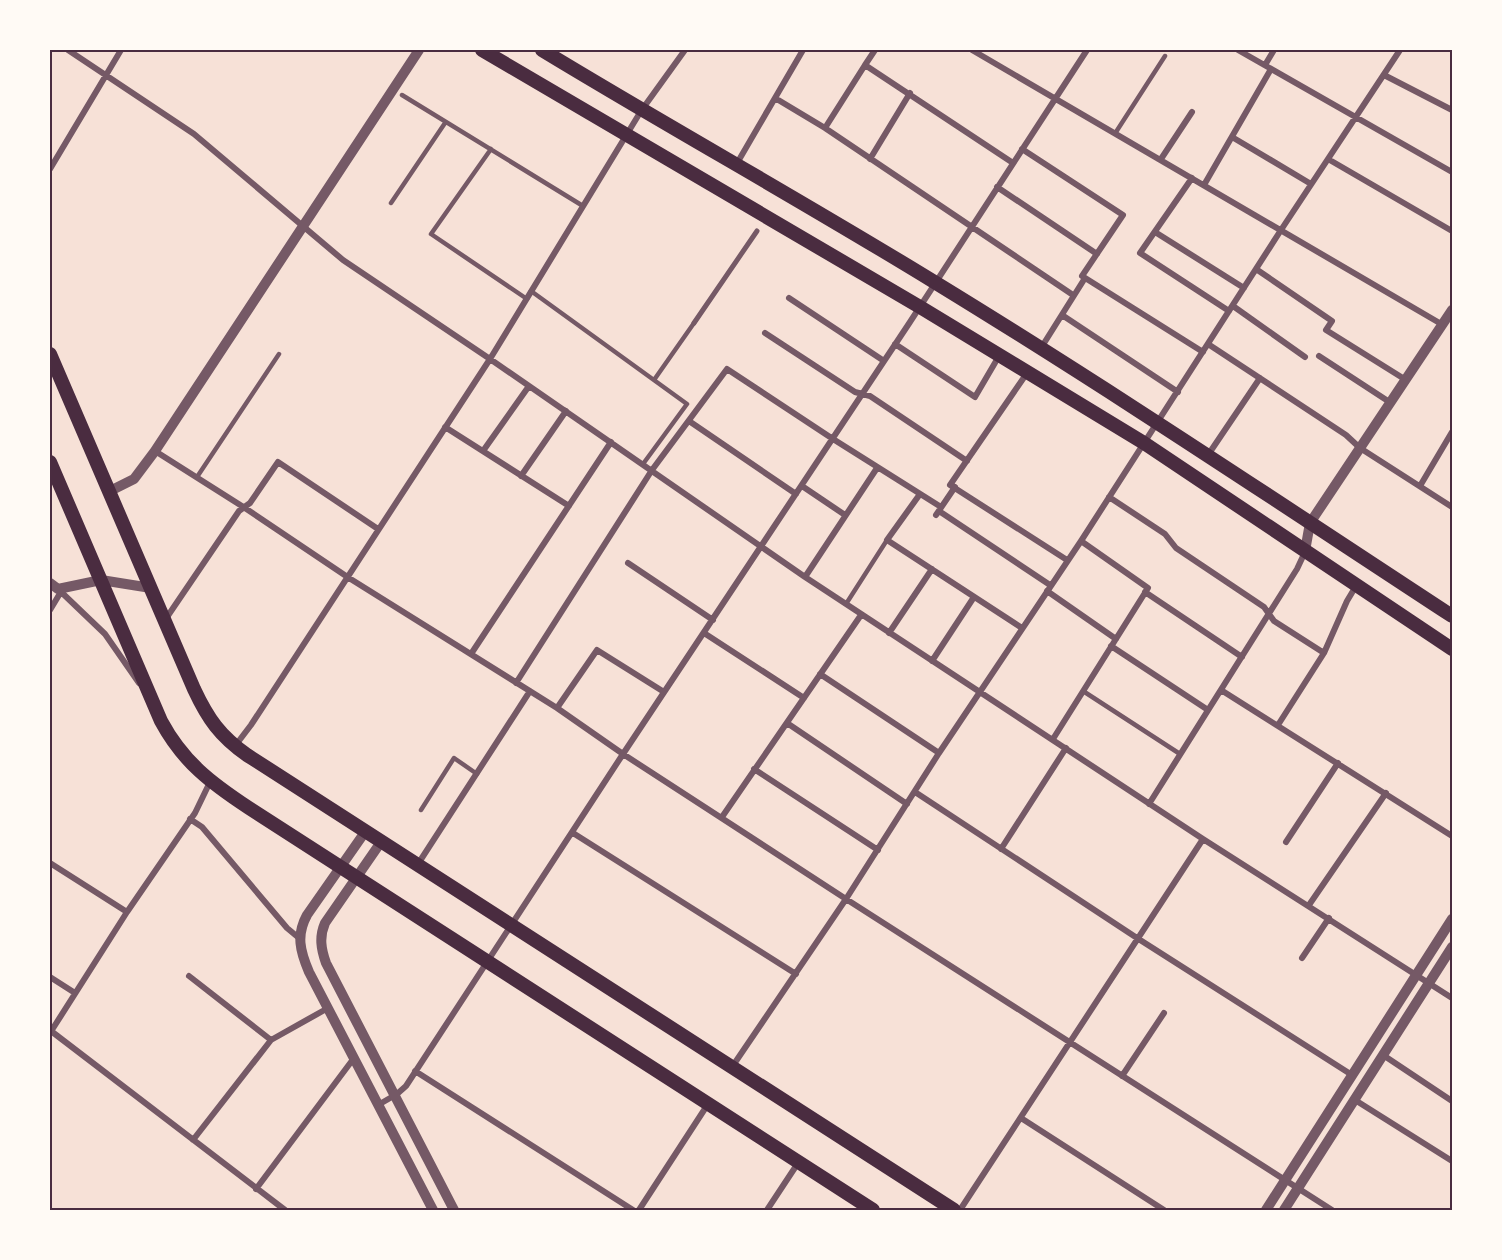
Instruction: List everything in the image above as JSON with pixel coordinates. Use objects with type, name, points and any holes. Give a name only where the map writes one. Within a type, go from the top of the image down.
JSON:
[{"type":"main road","points":[[482,50],[1144,443],[1452,650]]},
{"type":"main road","points":[[542,50],[641,111],[935,283],[1158,422],[1452,616]]},
{"type":"main road","points":[[50,354],[206,714],[214,726],[235,746],[954,1210]]},
{"type":"main road","points":[[50,462],[154,706],[179,751],[210,781],[873,1210]]},
{"type":"street","points":[[68,50],[194,134],[343,260],[805,577],[1149,804],[1452,998]]},
{"type":"street","points":[[50,169],[120,50]]},
{"type":"street","points":[[110,491],[134,479],[154,451],[418,50]]},
{"type":"street","points":[[235,746],[349,578],[378,529],[490,359],[626,135],[682,50]]},
{"type":"street","points":[[736,166],[803,50]]},
{"type":"street","points":[[825,128],[875,50]]},
{"type":"street","points":[[972,50],[1116,132],[1448,328]]},
{"type":"street","points":[[378,1105],[404,1088],[920,308],[1087,50]]},
{"type":"street","points":[[1238,50],[1452,172]]},
{"type":"street","points":[[1204,185],[1232,137],[1268,67],[1274,50]]},
{"type":"street","points":[[732,1068],[846,899],[1066,560],[1081,541],[1400,50]]},
{"type":"street","points":[[865,65],[1012,163]]},
{"type":"street","points":[[1384,75],[1452,110]]},
{"type":"street","points":[[870,159],[910,93]]},
{"type":"street","points":[[775,98],[825,128],[1073,295]]},
{"type":"street","points":[[1161,159],[1192,112]]},
{"type":"street","points":[[1232,137],[1311,184]]},
{"type":"street","points":[[1022,149],[1123,215],[1082,276],[1203,352]]},
{"type":"street","points":[[1328,159],[1452,231]]},
{"type":"street","points":[[1192,178],[1140,254],[1305,357]]},
{"type":"street","points":[[997,187],[1097,254]]},
{"type":"street","points":[[694,323],[757,231]]},
{"type":"street","points":[[1155,231],[1244,288]]},
{"type":"street","points":[[1256,269],[1332,321],[1326,330],[1406,380]]},
{"type":"street","points":[[1041,349],[1085,278]]},
{"type":"street","points":[[789,298],[884,361]]},
{"type":"street","points":[[1149,804],[1298,570],[1305,552],[1310,523],[1406,380],[1448,328],[1452,310]]},
{"type":"street","points":[[1062,315],[1178,393]]},
{"type":"street","points":[[765,333],[855,392],[870,396],[967,461]]},
{"type":"street","points":[[895,344],[975,397],[999,356]]},
{"type":"street","points":[[1208,344],[1346,435],[1360,448],[1452,507]]},
{"type":"street","points":[[1319,356],[1391,403]]},
{"type":"street","points":[[516,683],[652,470],[727,369],[920,494],[939,511],[1049,588],[1116,639]]},
{"type":"street","points":[[1027,373],[950,485],[1066,560]]},
{"type":"street","points":[[1208,455],[1260,378]]},
{"type":"street","points":[[483,451],[529,386]]},
{"type":"street","points":[[521,476],[566,411]]},
{"type":"street","points":[[689,421],[796,494]]},
{"type":"street","points":[[445,427],[569,507]]},
{"type":"street","points":[[1420,486],[1450,442],[1452,432]]},
{"type":"street","points":[[471,654],[611,442]]},
{"type":"street","points":[[154,451],[245,508],[349,578],[557,708],[623,754],[722,816],[846,899],[1332,1210]]},
{"type":"street","points":[[165,620],[239,511],[245,508],[278,462],[378,529]]},
{"type":"street","points":[[805,577],[878,468]]},
{"type":"street","points":[[802,486],[845,515]]},
{"type":"street","points":[[939,511],[955,488]]},
{"type":"street","points":[[920,494],[887,540],[1022,628]]},
{"type":"street","points":[[1109,497],[1165,534],[1176,549],[1264,607],[1274,621],[1324,653]]},
{"type":"street","points":[[1053,740],[1148,588],[1081,541]]},
{"type":"street","points":[[628,563],[713,620]]},
{"type":"street","points":[[889,633],[932,569]]},
{"type":"street","points":[[58,588],[101,580],[151,588]]},
{"type":"street","points":[[1278,725],[1324,653],[1347,601],[1357,586]]},
{"type":"street","points":[[50,610],[58,588]]},
{"type":"street","points":[[58,588],[105,634],[154,706]]},
{"type":"street","points":[[1145,592],[1242,657]]},
{"type":"street","points":[[932,661],[974,597]]},
{"type":"street","points":[[722,816],[861,615]]},
{"type":"street","points":[[705,633],[804,698]]},
{"type":"street","points":[[1111,646],[1208,710]]},
{"type":"street","points":[[557,708],[597,650],[664,692]]},
{"type":"street","points":[[820,674],[939,753]]},
{"type":"street","points":[[1221,690],[1452,836]]},
{"type":"street","points":[[417,865],[530,691]]},
{"type":"street","points":[[787,723],[907,804]]},
{"type":"street","points":[[1001,849],[1066,748]]},
{"type":"street","points":[[1286,842],[1338,763]]},
{"type":"street","points":[[754,769],[878,850]]},
{"type":"street","points":[[210,781],[190,819],[75,993],[52,1022],[50,1032],[285,1210]]},
{"type":"street","points":[[915,792],[1137,938],[1352,1075]]},
{"type":"street","points":[[1309,905],[1386,793]]},
{"type":"street","points":[[190,819],[202,827],[287,928],[300,938]]},
{"type":"street","points":[[365,831],[308,915],[300,938],[300,947],[328,1008],[433,1210]]},
{"type":"street","points":[[573,833],[796,974]]},
{"type":"street","points":[[960,1210],[1203,839]]},
{"type":"street","points":[[381,842],[325,923],[321,934],[321,946],[326,963],[454,1210]]},
{"type":"street","points":[[50,863],[127,912]]},
{"type":"street","points":[[1302,958],[1329,918]]},
{"type":"street","points":[[1266,1210],[1452,919]]},
{"type":"street","points":[[1284,1210],[1452,947]]},
{"type":"street","points":[[189,976],[271,1040]]},
{"type":"street","points":[[50,977],[75,993]]},
{"type":"street","points":[[192,1140],[271,1040],[328,1008]]},
{"type":"street","points":[[1122,1076],[1164,1013]]},
{"type":"street","points":[[1382,1055],[1452,1101]]},
{"type":"street","points":[[256,1189],[354,1058]]},
{"type":"street","points":[[415,1071],[633,1210]]},
{"type":"street","points":[[1356,1100],[1452,1161]]},
{"type":"street","points":[[639,1210],[708,1104]]},
{"type":"street","points":[[1021,1118],[1164,1210]]},
{"type":"street","points":[[767,1210],[798,1162]]},
{"type":"lane","points":[[1116,132],[1165,56]]},
{"type":"lane","points":[[402,95],[583,206]]},
{"type":"lane","points":[[391,203],[445,123]]},
{"type":"lane","points":[[491,149],[432,234],[527,299]]},
{"type":"lane","points":[[531,291],[687,404],[643,464]]},
{"type":"lane","points":[[654,380],[694,323]]},
{"type":"lane","points":[[197,477],[279,354]]},
{"type":"lane","points":[[846,604],[887,540]]},
{"type":"lane","points":[[1083,691],[1180,754]]},
{"type":"lane","points":[[421,810],[454,758],[477,774]]}]
